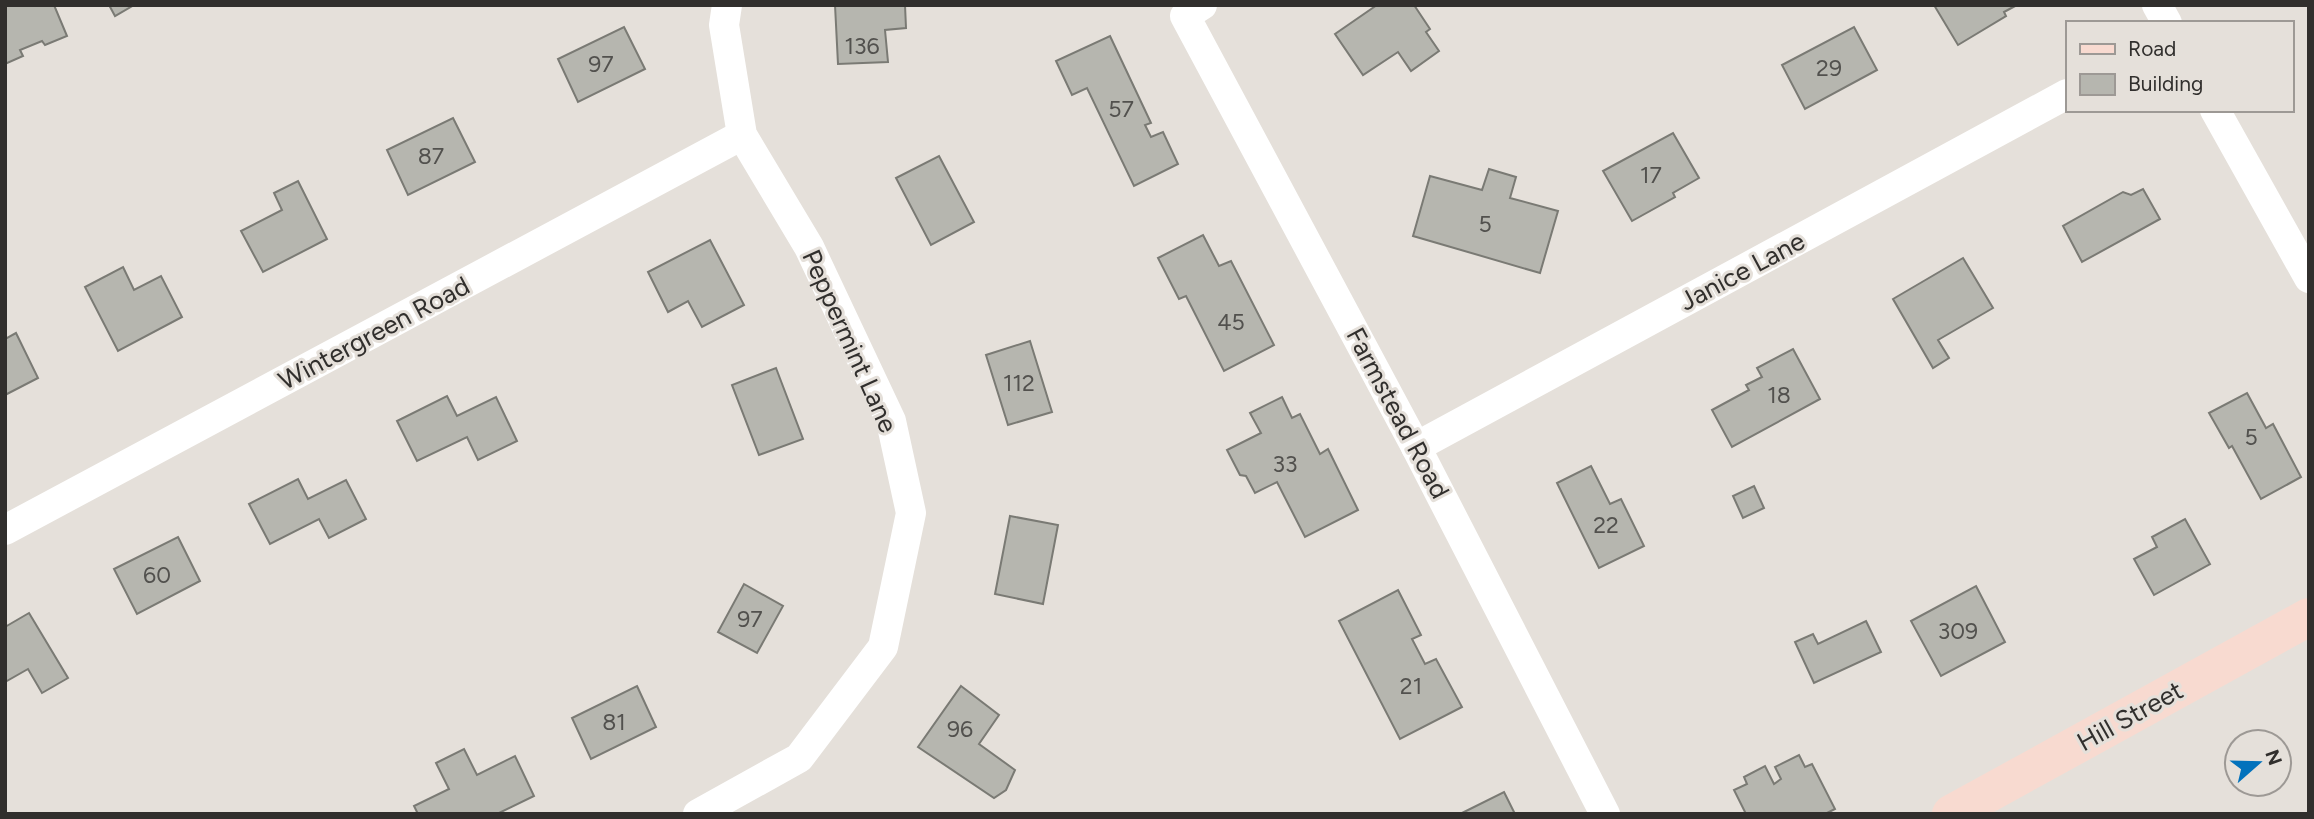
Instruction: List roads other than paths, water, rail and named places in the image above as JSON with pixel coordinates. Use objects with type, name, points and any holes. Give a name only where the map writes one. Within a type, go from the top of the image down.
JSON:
[{"type":"street","name":"Peppermint Lane","points":[[698,814],[799,758],[883,647],[911,513],[891,421],[809,247],[742,135],[724,25],[727,5]]},
{"type":"street","points":[[2157,5],[2165,21]]},
{"type":"street","name":"Farmstead Road","points":[[1194,10],[1605,814]]},
{"type":"street","name":"Janice Lane","points":[[1416,447],[2066,95]]},
{"type":"street","points":[[2216,112],[2309,278]]},
{"type":"street","name":"Wintergreen Road","points":[[5,530],[742,135]]},
{"type":"street","name":"Hill Street","points":[[1951,814],[2309,617]]}]
